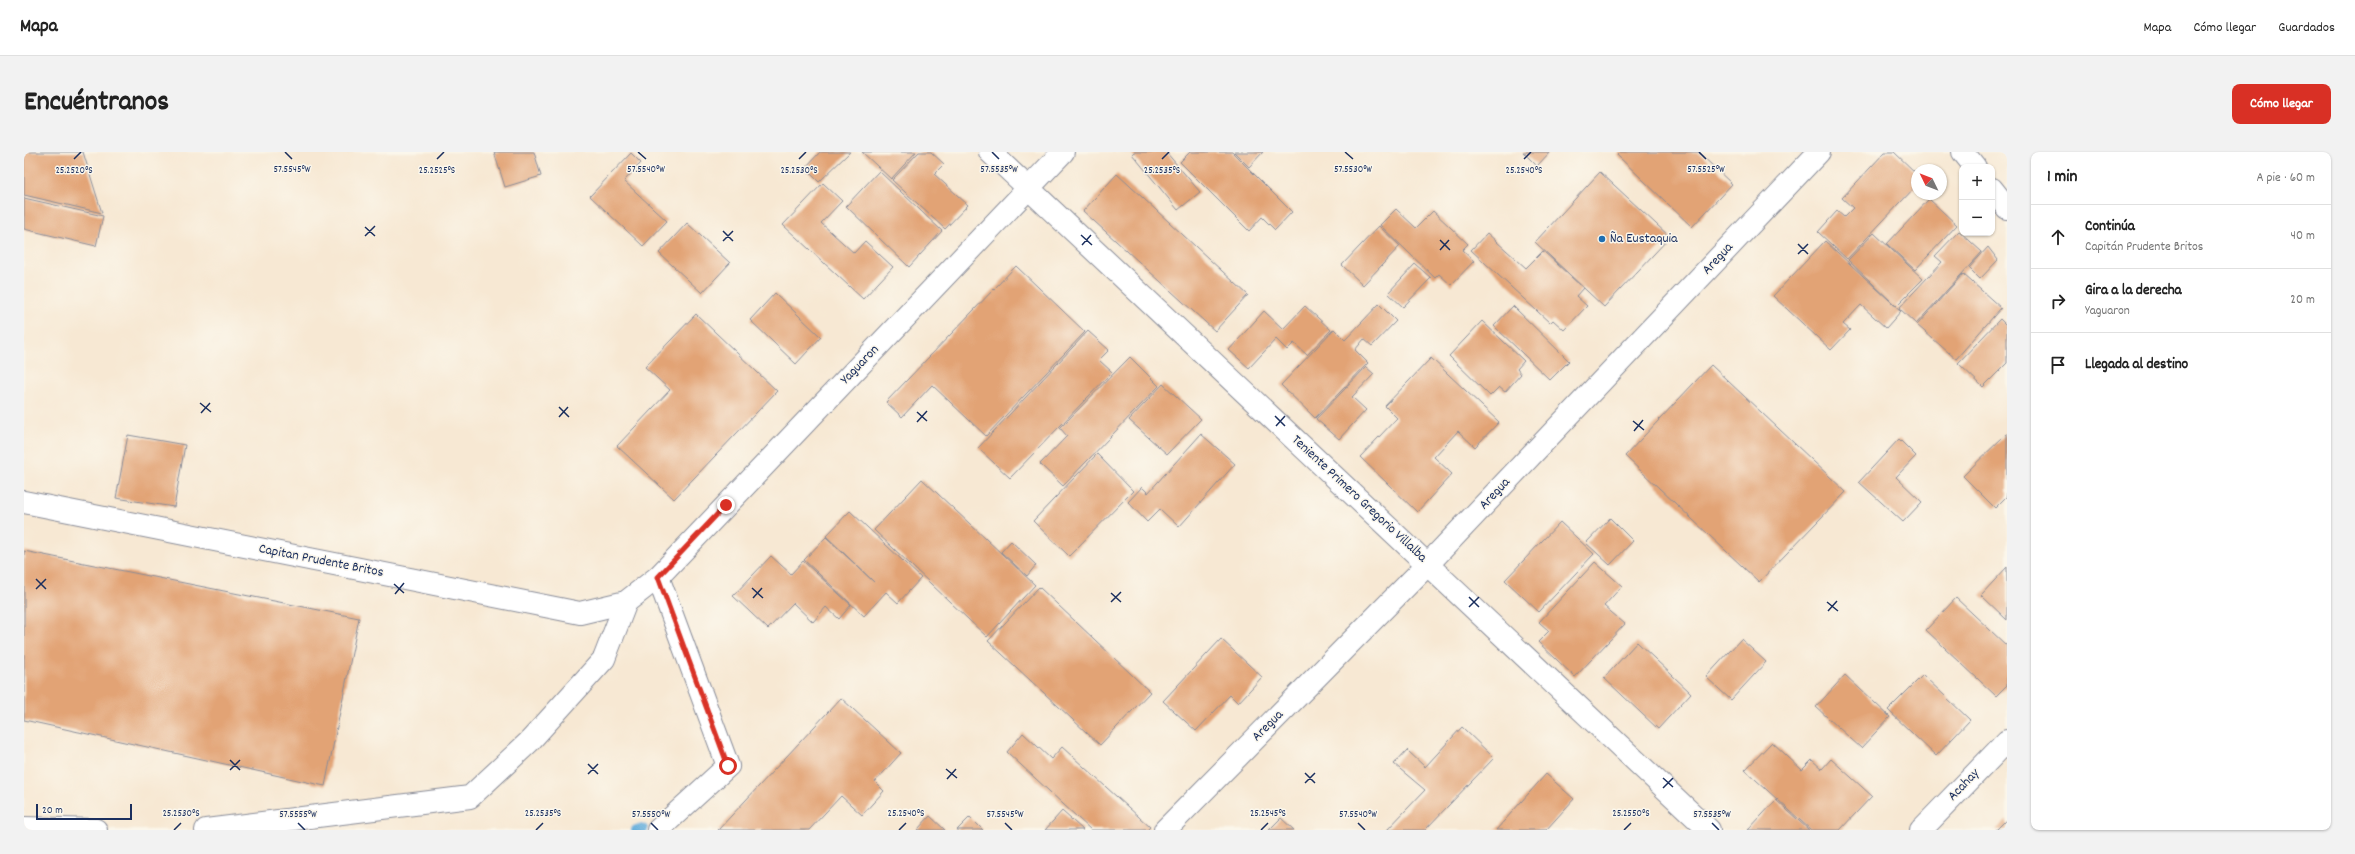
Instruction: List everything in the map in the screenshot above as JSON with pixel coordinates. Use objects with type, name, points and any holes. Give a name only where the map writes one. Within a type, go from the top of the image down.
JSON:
[{"type":"street","name":"Teniente Primero Gregorio Villalba","points":[[990,152],[1709,830]]},
{"type":"street","name":"Yaguaron","points":[[658,577],[1063,152]]},
{"type":"street","name":"Aregua","points":[[1165,830],[1428,564],[1818,152]]},
{"type":"street","points":[[1964,152],[1973,164]]},
{"type":"street","points":[[1995,193],[2007,208]]},
{"type":"street","name":"Capitan Prudente Britos","points":[[24,502],[580,613],[626,602],[658,577]]},
{"type":"street","points":[[658,577],[728,766],[661,829]]},
{"type":"street","points":[[206,830],[470,797],[529,742],[604,659],[626,602]]},
{"type":"street","name":"Acahay","points":[[1921,830],[2007,741]]},
{"type":"street","points":[[24,828],[96,830]]},
{"type":"building","points":[[24,152],[83,152],[102,213],[24,195]]},
{"type":"building","points":[[494,152],[534,152],[541,176],[505,187]]},
{"type":"building","points":[[820,152],[850,152],[819,182],[805,168]]},
{"type":"building","points":[[862,152],[916,152],[891,179]]},
{"type":"building","points":[[919,152],[931,152],[944,164],[934,174],[968,205],[945,229],[892,180]]},
{"type":"building","points":[[1134,152],[1166,152],[1200,192],[1178,210],[1132,154]]},
{"type":"building","points":[[1190,152],[1232,152],[1292,212],[1275,230],[1262,217],[1249,231],[1180,162]]},
{"type":"building","points":[[1234,152],[1263,152],[1249,167]]},
{"type":"building","points":[[1523,152],[1550,152],[1537,166]]},
{"type":"building","points":[[1620,152],[1698,152],[1732,184],[1692,227],[1617,155]]},
{"type":"building","points":[[1885,152],[1894,152],[1911,168],[1911,191],[1847,259],[1818,232],[1837,211],[1844,217],[1853,208],[1842,198]]},
{"type":"building","points":[[631,153],[641,163],[624,181],[667,221],[643,246],[590,196]]},
{"type":"building","points":[[879,171],[942,231],[909,267],[846,206]]},
{"type":"building","name":"Ña Eustaquia","points":[[1600,172],[1670,237],[1604,307],[1535,242]]},
{"type":"building","points":[[1117,174],[1248,295],[1215,331],[1083,211]]},
{"type":"building","points":[[823,183],[842,201],[821,223],[854,253],[865,241],[893,267],[863,299],[783,225]]},
{"type":"building","points":[[24,198],[103,216],[96,246],[24,229]]},
{"type":"building","points":[[1928,200],[1930,200],[1957,225],[1915,270],[1887,244]]},
{"type":"building","points":[[1396,209],[1416,228],[1433,211],[1468,244],[1462,250],[1474,261],[1451,285],[1439,274],[1435,278],[1380,225]]},
{"type":"building","points":[[687,223],[730,263],[702,293],[659,253]]},
{"type":"building","points":[[1379,226],[1400,246],[1363,285],[1342,265]]},
{"type":"building","points":[[1959,231],[1959,236],[1964,236],[1982,252],[1916,324],[1899,308],[1942,262],[1935,256]]},
{"type":"building","points":[[1487,233],[1526,268],[1543,251],[1583,288],[1576,296],[1587,306],[1564,330],[1553,320],[1550,323],[1471,250]]},
{"type":"building","points":[[1874,233],[1923,279],[1896,306],[1848,260]]},
{"type":"building","points":[[1825,241],[1901,311],[1886,328],[1861,305],[1843,324],[1850,330],[1831,350],[1773,296]]},
{"type":"building","points":[[1988,247],[1998,260],[1980,279],[1969,268]]},
{"type":"building","points":[[1415,264],[1431,278],[1403,307],[1388,293]]},
{"type":"building","points":[[1016,266],[1085,332],[986,436],[932,385],[902,417],[886,402]]},
{"type":"building","points":[[1963,274],[2001,308],[1956,359],[1917,325]]},
{"type":"building","points":[[775,293],[821,337],[796,364],[750,320]]},
{"type":"building","points":[[1379,304],[1396,321],[1372,346],[1364,339],[1355,350],[1368,363],[1315,418],[1281,385],[1334,329],[1345,340]]},
{"type":"building","points":[[1305,306],[1331,330],[1307,355],[1294,343],[1287,350],[1276,339],[1249,368],[1229,350],[1264,311],[1283,329]]},
{"type":"building","points":[[1513,306],[1569,361],[1550,380],[1494,326]]},
{"type":"building","points":[[696,314],[777,391],[674,499],[617,446],[670,390],[645,367]]},
{"type":"building","points":[[2000,319],[2007,326],[2007,363],[1983,387],[1958,363]]},
{"type":"building","points":[[1482,321],[1524,361],[1517,369],[1521,374],[1505,392],[1499,387],[1490,396],[1449,356]]},
{"type":"building","points":[[1088,331],[1109,350],[1099,360],[1112,372],[1010,478],[978,448]]},
{"type":"building","points":[[1130,357],[1159,386],[1063,486],[1040,464],[1067,436],[1060,428]]},
{"type":"building","points":[[1431,358],[1499,422],[1475,447],[1458,431],[1434,457],[1452,474],[1417,512],[1360,457],[1397,418],[1385,406]]},
{"type":"building","points":[[1711,365],[1846,492],[1759,582],[1625,456]]},
{"type":"building","points":[[1366,367],[1374,374],[1352,397],[1366,410],[1339,439],[1316,419]]},
{"type":"building","points":[[1163,384],[1201,419],[1167,454],[1129,420]]},
{"type":"building","points":[[2007,433],[2007,496],[1995,508],[1963,476]]},
{"type":"building","points":[[1201,434],[1235,464],[1179,527],[1160,509],[1147,522],[1128,502],[1142,487],[1148,493]]},
{"type":"building","points":[[128,435],[185,445],[174,507],[116,498]]},
{"type":"building","points":[[1899,439],[1916,456],[1896,477],[1922,502],[1903,522],[1859,482]]},
{"type":"building","points":[[1097,454],[1133,491],[1069,556],[1033,521]]},
{"type":"building","points":[[922,479],[1035,585],[987,637],[874,530]]},
{"type":"building","points":[[850,511],[921,578],[898,603],[886,592],[864,616],[804,560],[826,537],[874,582],[826,536]]},
{"type":"building","points":[[1610,518],[1633,541],[1610,565],[1586,543]]},
{"type":"building","points":[[1560,522],[1594,554],[1539,612],[1505,580]]},
{"type":"building","points":[[1011,541],[1036,565],[1027,576],[1001,552]]},
{"type":"building","points":[[24,551],[359,618],[325,786],[24,720]]},
{"type":"building","points":[[771,556],[791,574],[803,561],[851,605],[839,619],[826,607],[813,622],[793,603],[768,629],[733,596]]},
{"type":"building","points":[[1595,562],[1622,586],[1604,606],[1625,624],[1575,677],[1538,642],[1549,631],[1539,622]]},
{"type":"building","points":[[2007,567],[2007,620],[1981,595]]},
{"type":"building","points":[[1039,587],[1150,692],[1100,745],[988,641]]},
{"type":"building","points":[[1956,598],[2007,646],[2007,685],[1996,696],[1926,630]]},
{"type":"building","points":[[1221,639],[1262,677],[1238,703],[1230,695],[1196,731],[1163,701]]},
{"type":"building","points":[[1741,639],[1766,662],[1731,700],[1706,677]]},
{"type":"building","points":[[1637,642],[1691,693],[1658,729],[1604,678]]},
{"type":"building","points":[[1845,675],[1890,717],[1861,748],[1816,707]]},
{"type":"building","points":[[1923,675],[1970,720],[1936,756],[1888,710]]},
{"type":"building","points":[[841,698],[901,753],[875,782],[884,791],[862,815],[841,796],[809,830],[718,830]]},
{"type":"building","points":[[1462,727],[1494,758],[1425,830],[1387,830],[1425,790],[1394,764],[1407,750],[1425,767]]},
{"type":"building","points":[[1023,733],[1051,759],[1062,747],[1150,827],[1147,830],[1091,830],[1007,752]]},
{"type":"building","points":[[1772,742],[1802,770],[1812,760],[1822,769],[1831,759],[1872,796],[1840,830],[1811,830],[1745,770]]},
{"type":"building","points":[[1546,774],[1574,799],[1546,830],[1496,830]]},
{"type":"building","points":[[1776,800],[1809,830],[1748,830]]},
{"type":"building","points":[[1062,811],[1083,830],[1045,830]]},
{"type":"building","points":[[930,816],[945,830],[917,830]]},
{"type":"building","points":[[970,817],[983,830],[957,830]]},
{"type":"building","points":[[1281,818],[1294,830],[1269,830]]},
{"type":"building","points":[[2007,819],[2007,830],[1996,830]]},
{"type":"waterway","points":[[636,830],[643,829]]},
{"type":"place","name":"Ña Eustaquia","points":[[1602,239]]},
{"type":"route","points":[[726,505],[658,577],[728,766]]}]
